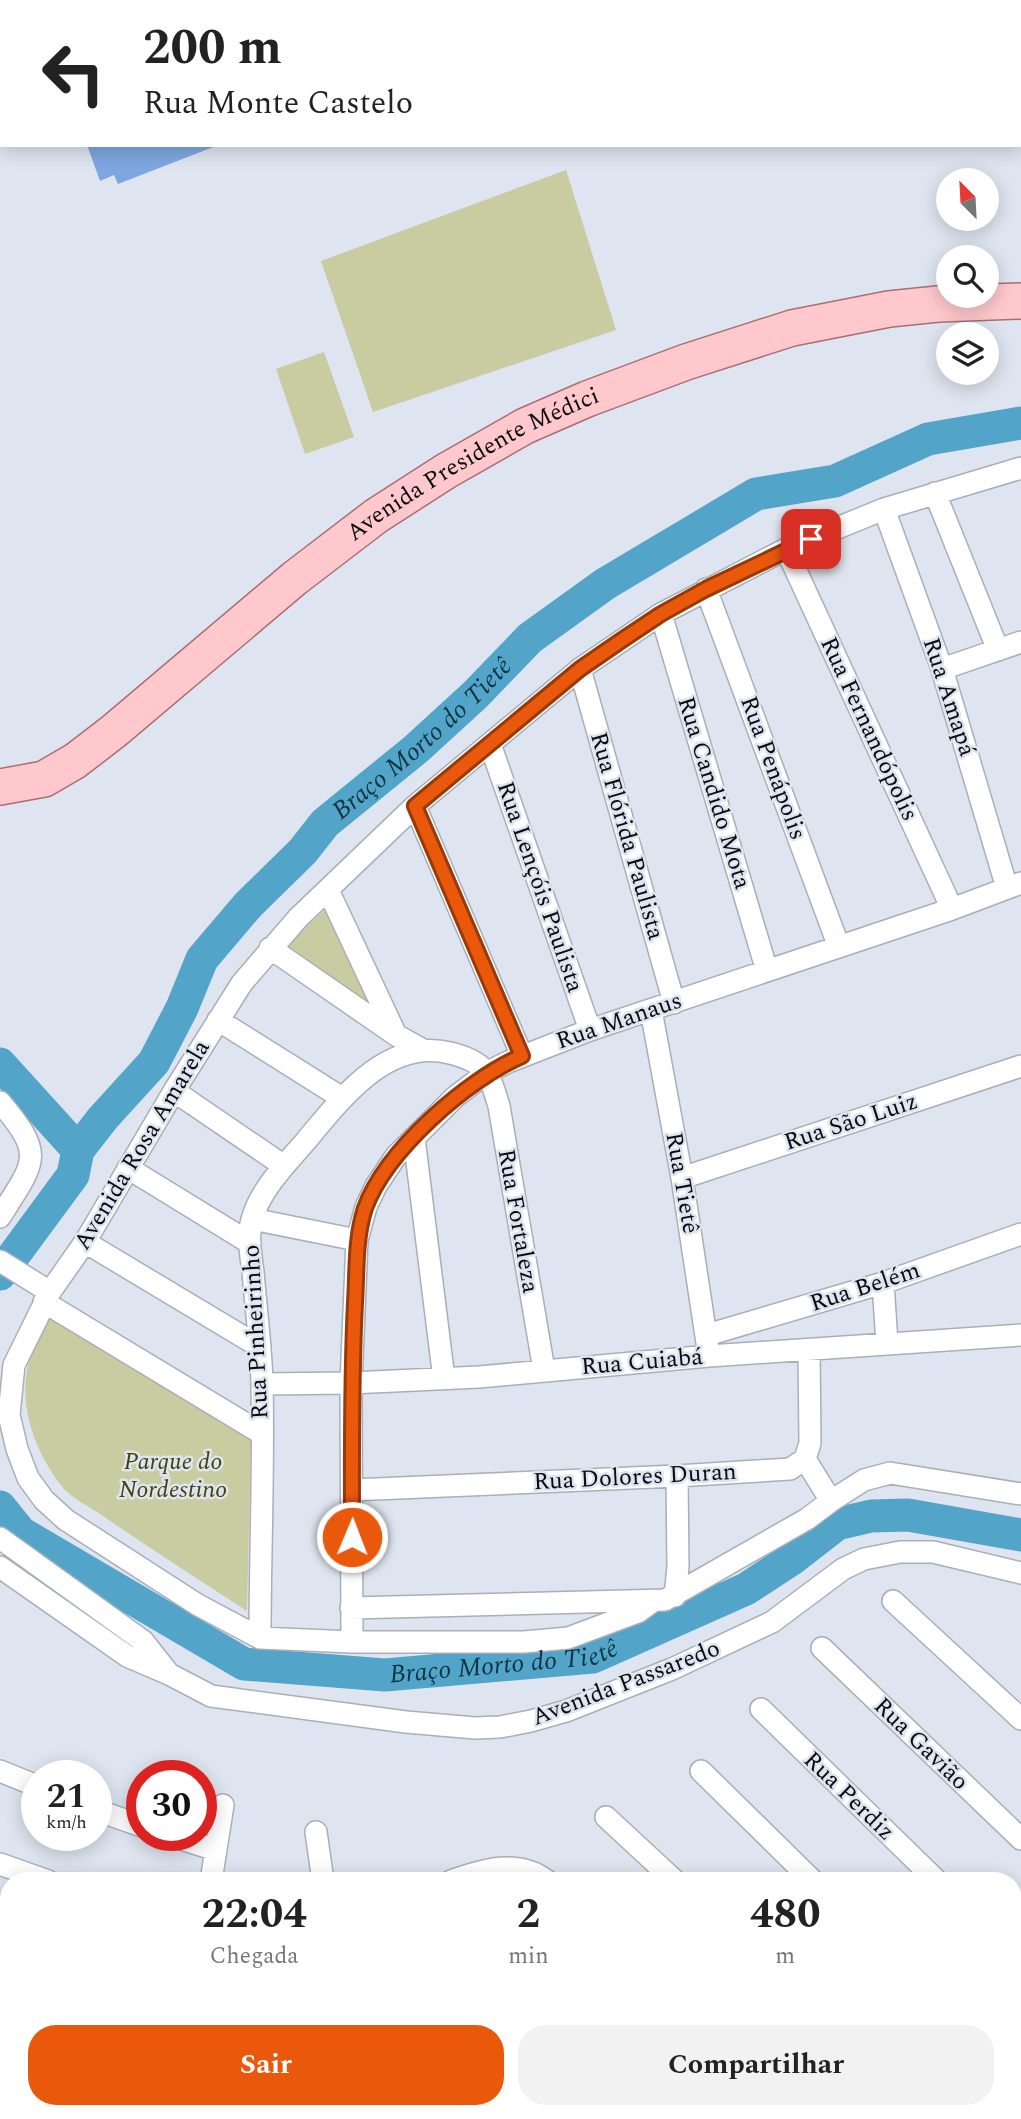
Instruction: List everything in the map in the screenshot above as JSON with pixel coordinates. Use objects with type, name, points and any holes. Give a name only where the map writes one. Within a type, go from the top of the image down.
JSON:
[{"type":"main road","name":"Avenida Presidente Médici","points":[[0,787],[44,779],[75,761],[295,578],[376,516],[446,471],[525,426],[587,398],[792,328],[889,309],[938,304],[1021,302]]},
{"type":"street","name":"Avenida Rosa Amarela","points":[[260,1638],[198,1605],[66,1520],[44,1500],[29,1478],[17,1449],[9,1415],[14,1365],[47,1297],[85,1242],[218,1020],[270,948],[328,890],[415,806],[580,669],[661,614],[786,549],[884,509],[1021,468]]},
{"type":"street","points":[[936,492],[998,650]]},
{"type":"street","name":"Rua Amapá","points":[[884,509],[942,669],[1014,885]]},
{"type":"street","name":"Rua Fernandópolis","points":[[786,549],[952,909]]},
{"type":"street","name":"Rua Penápolis","points":[[706,589],[839,947]]},
{"type":"street","name":"Rua Candido Mota","points":[[661,614],[767,971]]},
{"type":"street","points":[[942,669],[1021,642]]},
{"type":"street","name":"Rua Flórida Paulista","points":[[580,669],[674,1003]]},
{"type":"street","name":"Rua Lençóis Paulista","points":[[490,744],[590,1030]]},
{"type":"street","points":[[415,806],[522,1056]]},
{"type":"street","name":"Rua Manaus","points":[[352,1642],[351,1383],[357,1240],[366,1207],[396,1156],[455,1097],[488,1072],[522,1056],[590,1030],[952,909],[1014,885]]},
{"type":"street","points":[[328,890],[396,1035]]},
{"type":"street","points":[[270,948],[396,1035],[421,1049],[458,1055],[488,1072]]},
{"type":"street","name":"Rua Tietê","points":[[651,1010],[682,1178],[708,1345]]},
{"type":"street","points":[[218,1020],[342,1098]]},
{"type":"street","name":"Rua Pinheirinho","points":[[260,1638],[262,1384],[250,1243],[252,1219],[265,1193],[284,1166],[342,1098],[375,1070],[400,1056],[421,1049]]},
{"type":"street","name":"Rua São Luiz","points":[[682,1178],[1021,1066]]},
{"type":"street","name":"Rua Fortaleza","points":[[488,1072],[499,1106],[544,1370]]},
{"type":"street","points":[[174,1091],[284,1166]]},
{"type":"street","points":[[0,1102],[21,1127],[31,1150],[26,1175],[0,1217]]},
{"type":"street","points":[[414,1138],[444,1379]]},
{"type":"street","points":[[128,1168],[250,1243]]},
{"type":"street","points":[[252,1219],[357,1240]]},
{"type":"street","name":"Rua Belém","points":[[708,1345],[1021,1234]]},
{"type":"street","points":[[85,1242],[260,1348]]},
{"type":"street","points":[[0,1261],[47,1297],[261,1433]]},
{"type":"street","points":[[883,1283],[887,1343]]},
{"type":"street","name":"Rua Cuiabá","points":[[262,1384],[444,1379],[544,1370],[708,1345],[809,1350],[1021,1335]]},
{"type":"street","points":[[809,1350],[811,1430],[805,1459],[831,1501]]},
{"type":"street","name":"Rua Dolores Duran","points":[[352,1490],[786,1470],[805,1459]]},
{"type":"street","points":[[351,1608],[665,1600],[807,1519],[864,1480],[890,1473],[1021,1494]]},
{"type":"street","points":[[675,1595],[678,1567],[677,1476]]},
{"type":"street","name":"Avenida Passaredo","points":[[0,1538],[143,1641],[169,1674]]},
{"type":"street","name":"Avenida Passaredo","points":[[0,1567],[127,1656],[211,1696],[406,1722],[475,1728],[500,1727],[566,1711],[718,1648],[772,1622],[843,1569],[864,1559],[900,1552],[933,1552],[1021,1573]]},
{"type":"street","points":[[260,1638],[352,1642],[524,1642],[568,1638],[638,1612],[653,1601]]},
{"type":"street","points":[[893,1601],[1021,1719]]},
{"type":"street","name":"Rua Gavião","points":[[822,1648],[1021,1839]]},
{"type":"street","name":"Rua Perdiz","points":[[761,1709],[928,1872]]},
{"type":"street","points":[[0,1771],[21,1780]]},
{"type":"street","points":[[701,1771],[804,1872]]},
{"type":"street","points":[[217,1838],[223,1804]]},
{"type":"street","points":[[606,1817],[665,1872]]},
{"type":"street","points":[[316,1832],[323,1872]]},
{"type":"street","points":[[212,1872],[215,1851]]},
{"type":"street","points":[[0,1864],[23,1872]]},
{"type":"street","points":[[484,1872],[498,1868],[534,1872]]},
{"type":"green space","points":[[566,170],[616,330],[373,412],[321,261]]},
{"type":"green space","points":[[324,352],[354,437],[305,454],[276,369]]},
{"type":"green space","points":[[328,907],[383,1021],[285,946]]},
{"type":"green space","name":"Parque do Nordestino","points":[[51,1316],[251,1439],[247,1611],[80,1502],[60,1484],[37,1444],[26,1401],[30,1358],[38,1337]]},
{"type":"building","points":[[88,147],[213,147],[118,184],[114,175],[100,181]]},
{"type":"waterway","name":"Braço Morto do Tietê","points":[[0,1274],[73,1175],[78,1150],[154,1062],[182,1008],[202,959],[248,905],[303,851],[325,823],[416,749],[475,695],[530,638],[605,584],[756,494],[835,481],[928,439],[1021,423]]},
{"type":"waterway","points":[[0,1064],[78,1150]]},
{"type":"waterway","name":"Braço Morto do Tietê","points":[[0,1507],[21,1533],[244,1664],[385,1675],[593,1657],[746,1589],[792,1559],[837,1524],[871,1516],[908,1515],[1021,1535]]},
{"type":"route","points":[[352,1537],[351,1383],[357,1240],[366,1207],[385,1170],[438,1113],[488,1072],[522,1056],[415,806],[580,669],[622,640],[706,589],[811,539]]}]
